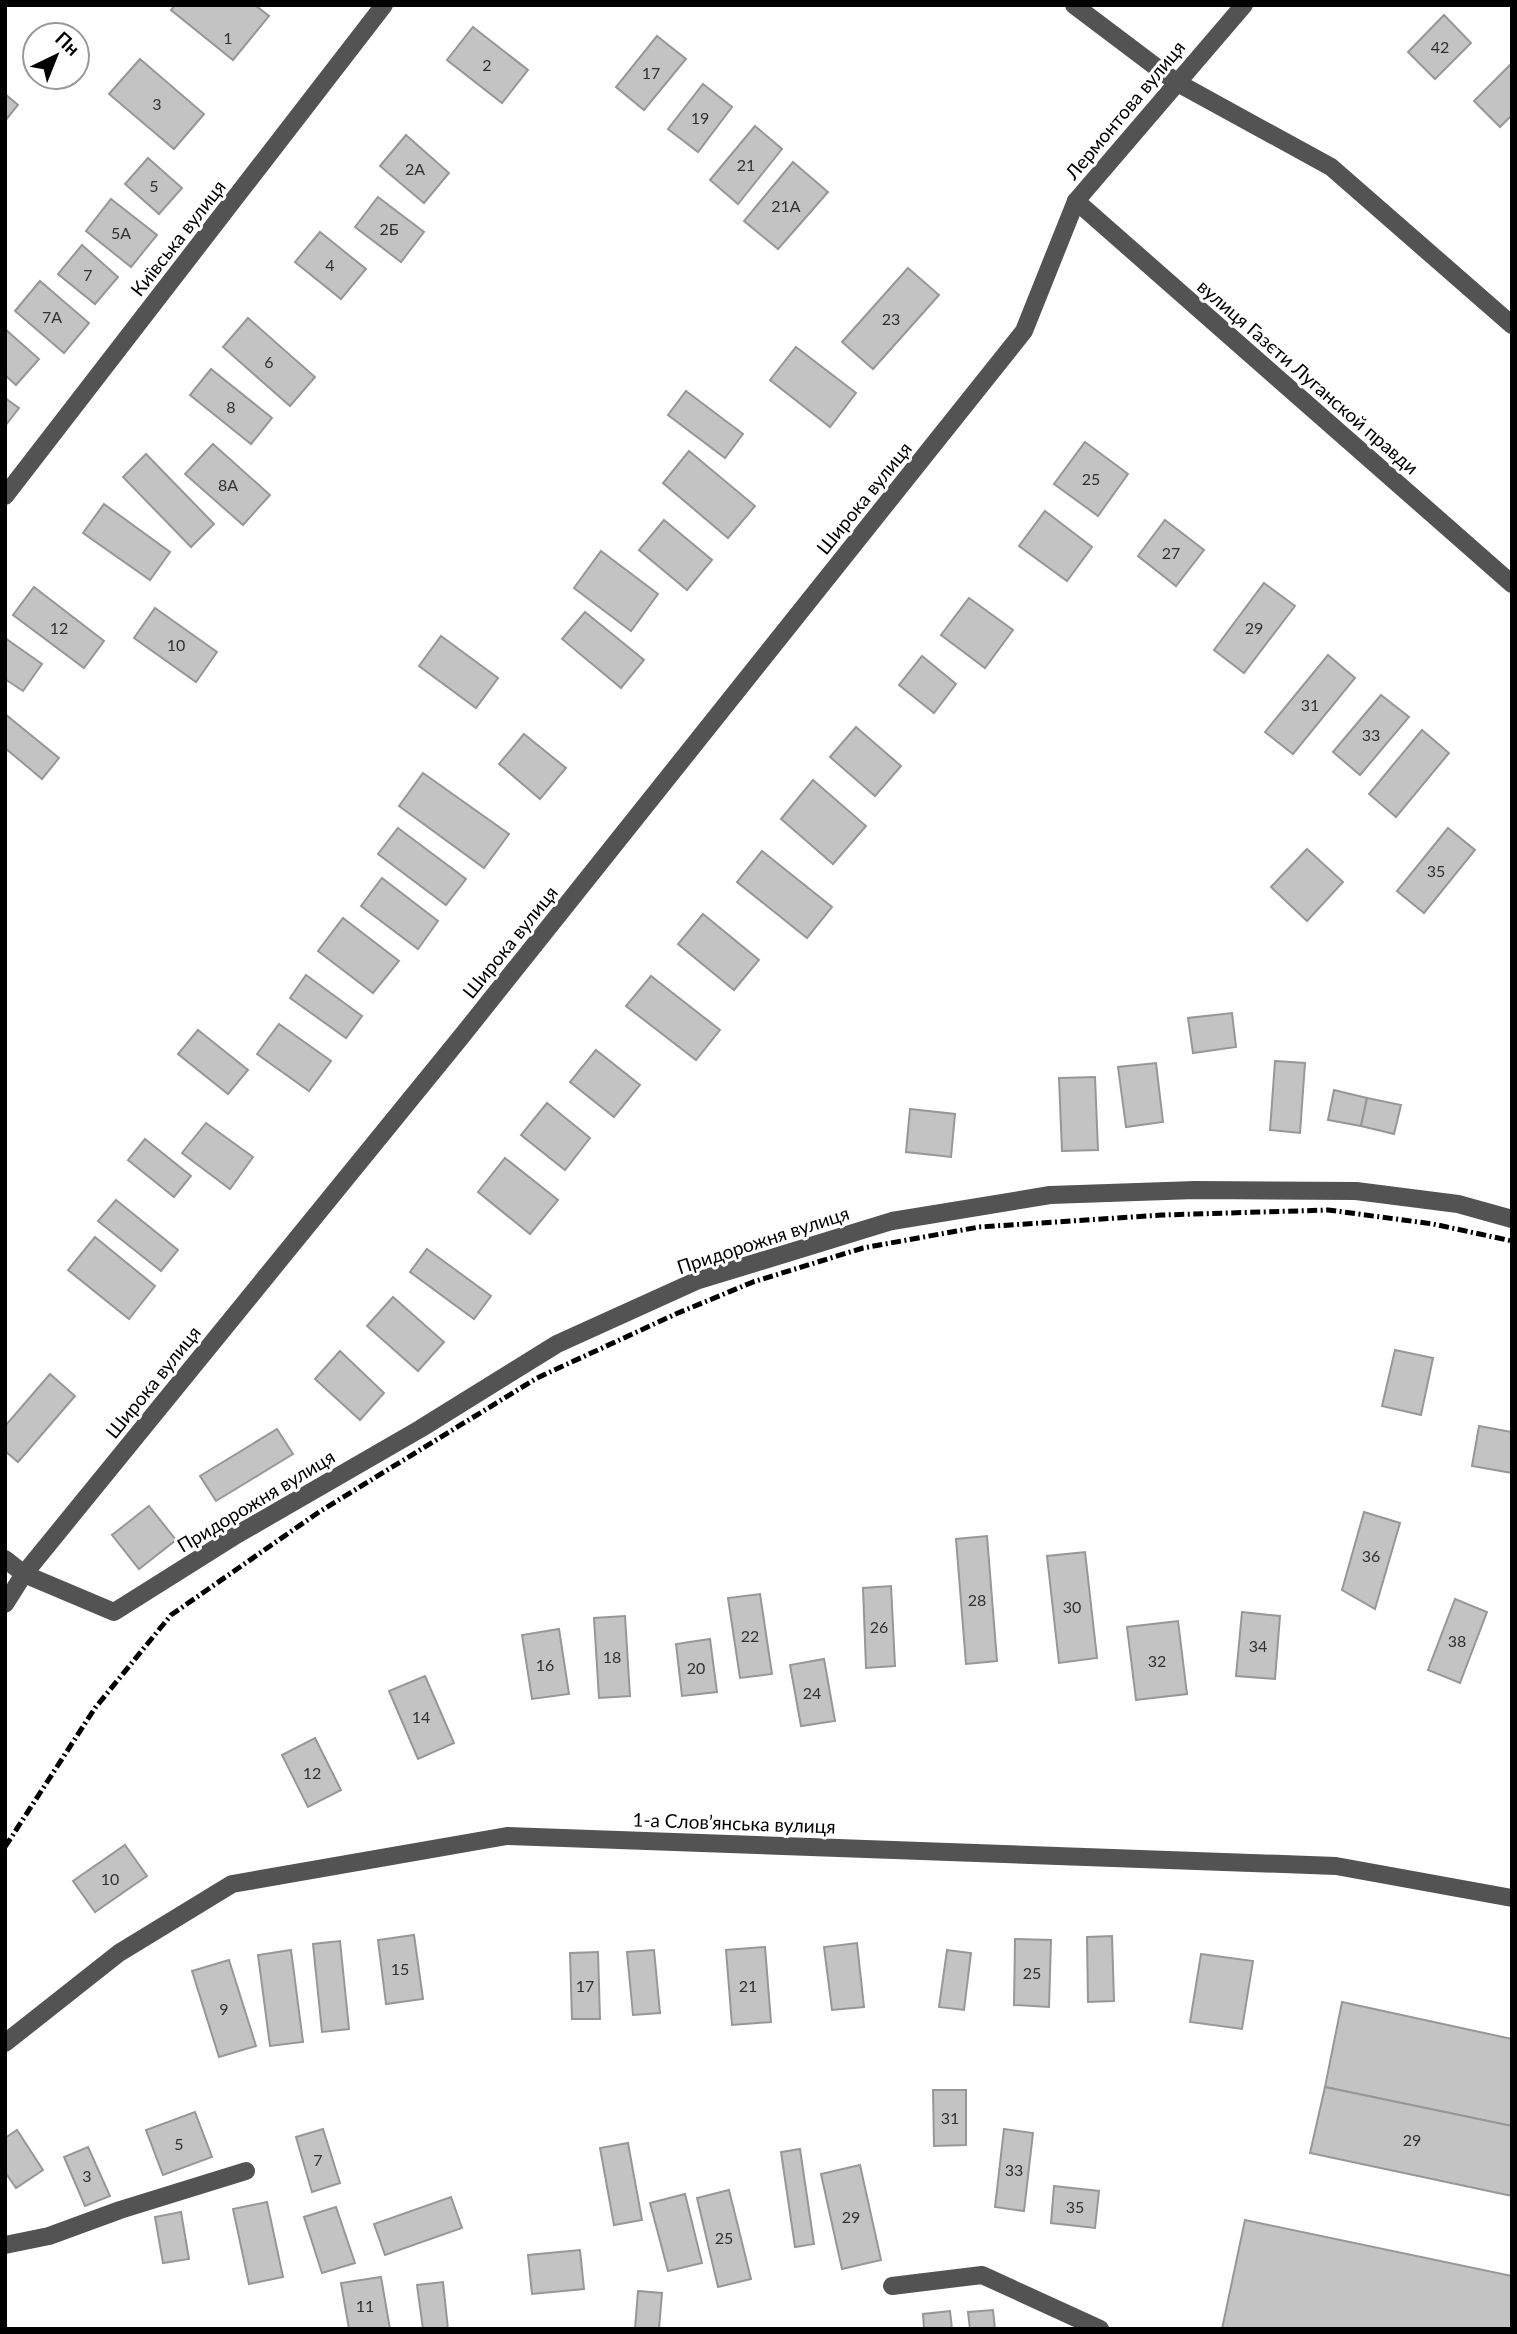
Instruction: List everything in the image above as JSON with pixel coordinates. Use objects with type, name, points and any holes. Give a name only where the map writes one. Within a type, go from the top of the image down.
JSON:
[{"type":"street","name":"Київська вулиця","points":[[5,496],[384,5]]},
{"type":"street","points":[[1074,5],[1176,82],[1331,167],[1512,326]]},
{"type":"street","name":"Лермонтова вулиця","points":[[1024,331],[1076,201],[1244,5]]},
{"type":"street","name":"вулиця Газєти Луганской правди","points":[[1076,201],[1512,584]]},
{"type":"street","name":"Широка вулиця","points":[[24,1574],[461,1037],[1024,331]]},
{"type":"street","name":"Придорожня вулиця","points":[[24,1574],[114,1612],[238,1534],[420,1429],[556,1344],[696,1281],[892,1221],[1050,1195],[1195,1190],[1356,1191],[1458,1205],[1512,1219]]},
{"type":"street","points":[[5,1559],[24,1574],[5,1604]]},
{"type":"street","name":"1-а Слов’янська вулиця","points":[[5,2043],[119,1953],[232,1884],[507,1836],[1336,1866],[1512,1898]]},
{"type":"street","points":[[5,2245],[49,2236],[120,2210],[246,2171]]},
{"type":"street","points":[[892,2286],[982,2276],[1100,2329]]},
{"type":"building","points":[[175,5],[255,5],[269,16],[233,60],[171,10]]},
{"type":"building","points":[[1444,15],[1471,43],[1435,79],[1408,52]]},
{"type":"building","points":[[473,27],[528,70],[502,103],[447,60]]},
{"type":"building","points":[[657,36],[686,59],[644,110],[616,87]]},
{"type":"building","points":[[140,59],[204,114],[174,149],[109,94]]},
{"type":"building","points":[[1512,63],[1512,115],[1500,127],[1474,101]]},
{"type":"building","points":[[703,84],[732,107],[698,152],[668,129]]},
{"type":"building","points":[[5,94],[18,105],[5,121]]},
{"type":"building","points":[[755,126],[782,149],[738,204],[710,180]]},
{"type":"building","points":[[406,135],[449,173],[424,203],[380,166]]},
{"type":"building","points":[[148,158],[182,188],[159,214],[125,184]]},
{"type":"building","points":[[793,162],[828,192],[778,249],[744,221]]},
{"type":"building","points":[[378,197],[424,232],[401,262],[355,227]]},
{"type":"building","points":[[111,199],[157,235],[131,267],[86,231]]},
{"type":"building","points":[[320,232],[366,269],[341,299],[295,262]]},
{"type":"building","points":[[82,245],[118,277],[95,304],[58,274]]},
{"type":"building","points":[[908,268],[939,295],[873,369],[842,342]]},
{"type":"building","points":[[40,281],[89,323],[64,353],[15,311]]},
{"type":"building","points":[[248,318],[315,377],[290,406],[223,347]]},
{"type":"building","points":[[5,329],[39,359],[16,385],[5,375]]},
{"type":"building","points":[[796,347],[856,393],[830,427],[770,380]]},
{"type":"building","points":[[211,369],[272,418],[251,444],[190,395]]},
{"type":"building","points":[[686,391],[743,434],[725,458],[668,415]]},
{"type":"building","points":[[5,398],[19,408],[5,426]]},
{"type":"building","points":[[1085,442],[1128,474],[1098,516],[1054,484]]},
{"type":"building","points":[[213,444],[270,495],[243,525],[185,474]]},
{"type":"building","points":[[689,451],[755,506],[728,538],[663,483]]},
{"type":"building","points":[[146,454],[214,524],[191,547],[123,477]]},
{"type":"building","points":[[104,504],[170,552],[150,580],[83,533]]},
{"type":"building","points":[[1045,511],[1092,547],[1067,581],[1019,546]]},
{"type":"building","points":[[664,520],[712,560],[687,590],[639,550]]},
{"type":"building","points":[[1165,520],[1204,550],[1176,586],[1138,556]]},
{"type":"building","points":[[601,551],[658,594],[631,631],[574,588]]},
{"type":"building","points":[[1264,583],[1295,606],[1244,673],[1214,650]]},
{"type":"building","points":[[34,587],[104,641],[84,668],[13,615]]},
{"type":"building","points":[[969,598],[1013,630],[985,668],[941,635]]},
{"type":"building","points":[[155,608],[217,652],[196,682],[134,638]]},
{"type":"building","points":[[585,612],[644,660],[621,688],[562,639]]},
{"type":"building","points":[[441,636],[498,678],[476,708],[419,666]]},
{"type":"building","points":[[5,638],[42,664],[23,691],[5,679]]},
{"type":"building","points":[[1328,655],[1355,678],[1293,754],[1265,732]]},
{"type":"building","points":[[922,656],[956,684],[934,713],[899,685]]},
{"type":"building","points":[[1381,695],[1409,717],[1360,775],[1333,752]]},
{"type":"building","points":[[5,714],[59,758],[42,779],[5,748]]},
{"type":"building","points":[[856,727],[901,766],[875,796],[830,757]]},
{"type":"building","points":[[1422,730],[1449,753],[1396,817],[1369,794]]},
{"type":"building","points":[[524,734],[566,768],[540,799],[499,764]]},
{"type":"building","points":[[423,773],[509,834],[484,868],[399,806]]},
{"type":"building","points":[[813,780],[866,826],[833,864],[781,819]]},
{"type":"building","points":[[398,828],[466,879],[446,905],[378,854]]},
{"type":"building","points":[[1448,828],[1475,850],[1424,913],[1397,891]]},
{"type":"building","points":[[1307,849],[1343,882],[1307,921],[1271,887]]},
{"type":"building","points":[[762,851],[832,907],[807,938],[737,882]]},
{"type":"building","points":[[382,878],[438,921],[418,949],[361,906]]},
{"type":"building","points":[[703,914],[759,960],[734,990],[678,944]]},
{"type":"building","points":[[343,918],[399,961],[373,993],[318,951]]},
{"type":"building","points":[[306,975],[362,1016],[346,1038],[290,998]]},
{"type":"building","points":[[651,976],[720,1030],[696,1060],[626,1006]]},
{"type":"building","points":[[1232,1013],[1236,1047],[1193,1053],[1188,1018]]},
{"type":"building","points":[[279,1024],[331,1061],[309,1091],[257,1054]]},
{"type":"building","points":[[198,1030],[248,1070],[228,1094],[178,1054]]},
{"type":"building","points":[[596,1050],[640,1085],[614,1117],[570,1082]]},
{"type":"building","points":[[1275,1061],[1305,1063],[1300,1133],[1270,1130]]},
{"type":"building","points":[[1156,1063],[1163,1122],[1126,1127],[1118,1067]]},
{"type":"building","points":[[1095,1077],[1098,1150],[1062,1151],[1059,1078]]},
{"type":"building","points":[[1334,1090],[1367,1098],[1361,1126],[1328,1120]]},
{"type":"building","points":[[1367,1098],[1401,1105],[1394,1134],[1361,1126]]},
{"type":"building","points":[[547,1103],[590,1138],[565,1170],[521,1135]]},
{"type":"building","points":[[910,1109],[955,1114],[951,1157],[906,1152]]},
{"type":"building","points":[[206,1123],[253,1157],[230,1189],[182,1153]]},
{"type":"building","points":[[145,1139],[191,1176],[174,1197],[128,1160]]},
{"type":"building","points":[[505,1158],[558,1200],[530,1234],[478,1192]]},
{"type":"building","points":[[116,1200],[178,1250],[161,1271],[98,1221]]},
{"type":"building","points":[[95,1237],[155,1286],[129,1319],[68,1270]]},
{"type":"building","points":[[427,1249],[491,1296],[474,1319],[410,1272]]},
{"type":"building","points":[[393,1297],[444,1342],[418,1371],[367,1326]]},
{"type":"building","points":[[1395,1350],[1433,1358],[1421,1415],[1382,1406]]},
{"type":"building","points":[[340,1351],[384,1393],[360,1420],[315,1379]]},
{"type":"building","points":[[50,1374],[75,1396],[18,1462],[5,1451],[5,1426]]},
{"type":"building","points":[[1479,1426],[1512,1432],[1512,1473],[1472,1466]]},
{"type":"building","points":[[277,1429],[293,1454],[216,1501],[200,1476]]},
{"type":"building","points":[[149,1506],[176,1540],[139,1569],[112,1535]]},
{"type":"building","points":[[1364,1512],[1400,1523],[1375,1609],[1342,1590]]},
{"type":"building","points":[[987,1536],[997,1661],[966,1664],[956,1539]]},
{"type":"building","points":[[1085,1552],[1097,1658],[1059,1663],[1047,1556]]},
{"type":"building","points":[[891,1586],[895,1666],[866,1668],[863,1588]]},
{"type":"building","points":[[760,1594],[772,1674],[740,1678],[728,1598]]},
{"type":"building","points":[[1455,1599],[1487,1612],[1460,1683],[1428,1670]]},
{"type":"building","points":[[1242,1612],[1280,1616],[1275,1679],[1236,1676]]},
{"type":"building","points":[[625,1616],[630,1696],[599,1698],[594,1618]]},
{"type":"building","points":[[1178,1621],[1187,1694],[1136,1700],[1127,1627]]},
{"type":"building","points":[[559,1629],[569,1694],[532,1699],[522,1635]]},
{"type":"building","points":[[710,1639],[717,1692],[682,1696],[676,1644]]},
{"type":"building","points":[[824,1659],[835,1721],[801,1726],[790,1665]]},
{"type":"building","points":[[425,1676],[454,1743],[418,1759],[389,1691]]},
{"type":"building","points":[[315,1738],[341,1790],[308,1807],[282,1755]]},
{"type":"building","points":[[125,1845],[147,1876],[95,1912],[73,1881]]},
{"type":"building","points":[[414,1935],[423,1999],[386,2004],[378,1940]]},
{"type":"building","points":[[1112,1936],[1114,2001],[1088,2002],[1087,1937]]},
{"type":"building","points":[[1015,1939],[1051,1940],[1049,2007],[1014,2005]]},
{"type":"building","points":[[340,1941],[349,2029],[322,2032],[313,1944]]},
{"type":"building","points":[[857,1943],[864,2007],[832,2010],[824,1947]]},
{"type":"building","points":[[765,1947],[771,2022],[732,2025],[726,1950]]},
{"type":"building","points":[[291,1950],[303,2042],[270,2046],[258,1955]]},
{"type":"building","points":[[654,1950],[660,2013],[633,2015],[627,1952]]},
{"type":"building","points":[[947,1950],[971,1953],[964,2010],[939,2007]]},
{"type":"building","points":[[598,1952],[600,2019],[572,2019],[570,1953]]},
{"type":"building","points":[[1201,1954],[1253,1961],[1242,2029],[1190,2022]]},
{"type":"building","points":[[229,1960],[256,2046],[219,2057],[192,1971]]},
{"type":"building","points":[[1342,2002],[1512,2039],[1512,2126],[1325,2087]]},
{"type":"building","points":[[1325,2087],[1512,2126],[1512,2196],[1310,2153]]},
{"type":"building","points":[[933,2090],[966,2090],[966,2145],[934,2146]]},
{"type":"building","points":[[195,2112],[212,2157],[163,2175],[146,2130]]},
{"type":"building","points":[[323,2129],[340,2183],[312,2192],[296,2137]]},
{"type":"building","points":[[1004,2129],[1033,2133],[1024,2211],[995,2207]]},
{"type":"building","points":[[17,2130],[43,2170],[16,2188],[5,2172],[5,2138]]},
{"type":"building","points":[[628,2143],[642,2220],[614,2225],[600,2148]]},
{"type":"building","points":[[88,2147],[110,2196],[85,2206],[64,2157]]},
{"type":"building","points":[[800,2149],[814,2244],[795,2247],[781,2152]]},
{"type":"building","points":[[860,2165],[881,2260],[842,2269],[821,2174]]},
{"type":"building","points":[[1054,2186],[1099,2191],[1095,2228],[1051,2223]]},
{"type":"building","points":[[729,2190],[751,2279],[718,2287],[697,2198]]},
{"type":"building","points":[[685,2194],[702,2263],[668,2271],[650,2203]]},
{"type":"building","points":[[451,2197],[462,2228],[385,2255],[374,2224]]},
{"type":"building","points":[[267,2202],[283,2277],[249,2284],[233,2209]]},
{"type":"building","points":[[336,2207],[355,2263],[322,2273],[304,2217]]},
{"type":"building","points":[[181,2212],[189,2259],[163,2263],[155,2217]]},
{"type":"building","points":[[1245,2220],[1512,2276],[1512,2329],[1222,2329]]},
{"type":"building","points":[[580,2250],[584,2289],[532,2294],[528,2255]]},
{"type":"building","points":[[381,2277],[390,2329],[349,2329],[341,2283]]},
{"type":"building","points":[[443,2282],[448,2329],[423,2329],[417,2285]]},
{"type":"building","points":[[638,2291],[662,2293],[659,2329],[635,2329]]},
{"type":"building","points":[[993,2310],[995,2329],[970,2329],[968,2312]]},
{"type":"building","points":[[950,2311],[952,2329],[924,2329],[923,2314]]},
{"type":"railway","points":[[5,1847],[95,1708],[171,1615],[319,1512],[537,1378],[678,1313],[753,1282],[863,1248],[979,1227],[1162,1215],[1328,1210],[1433,1224],[1512,1241]]}]
